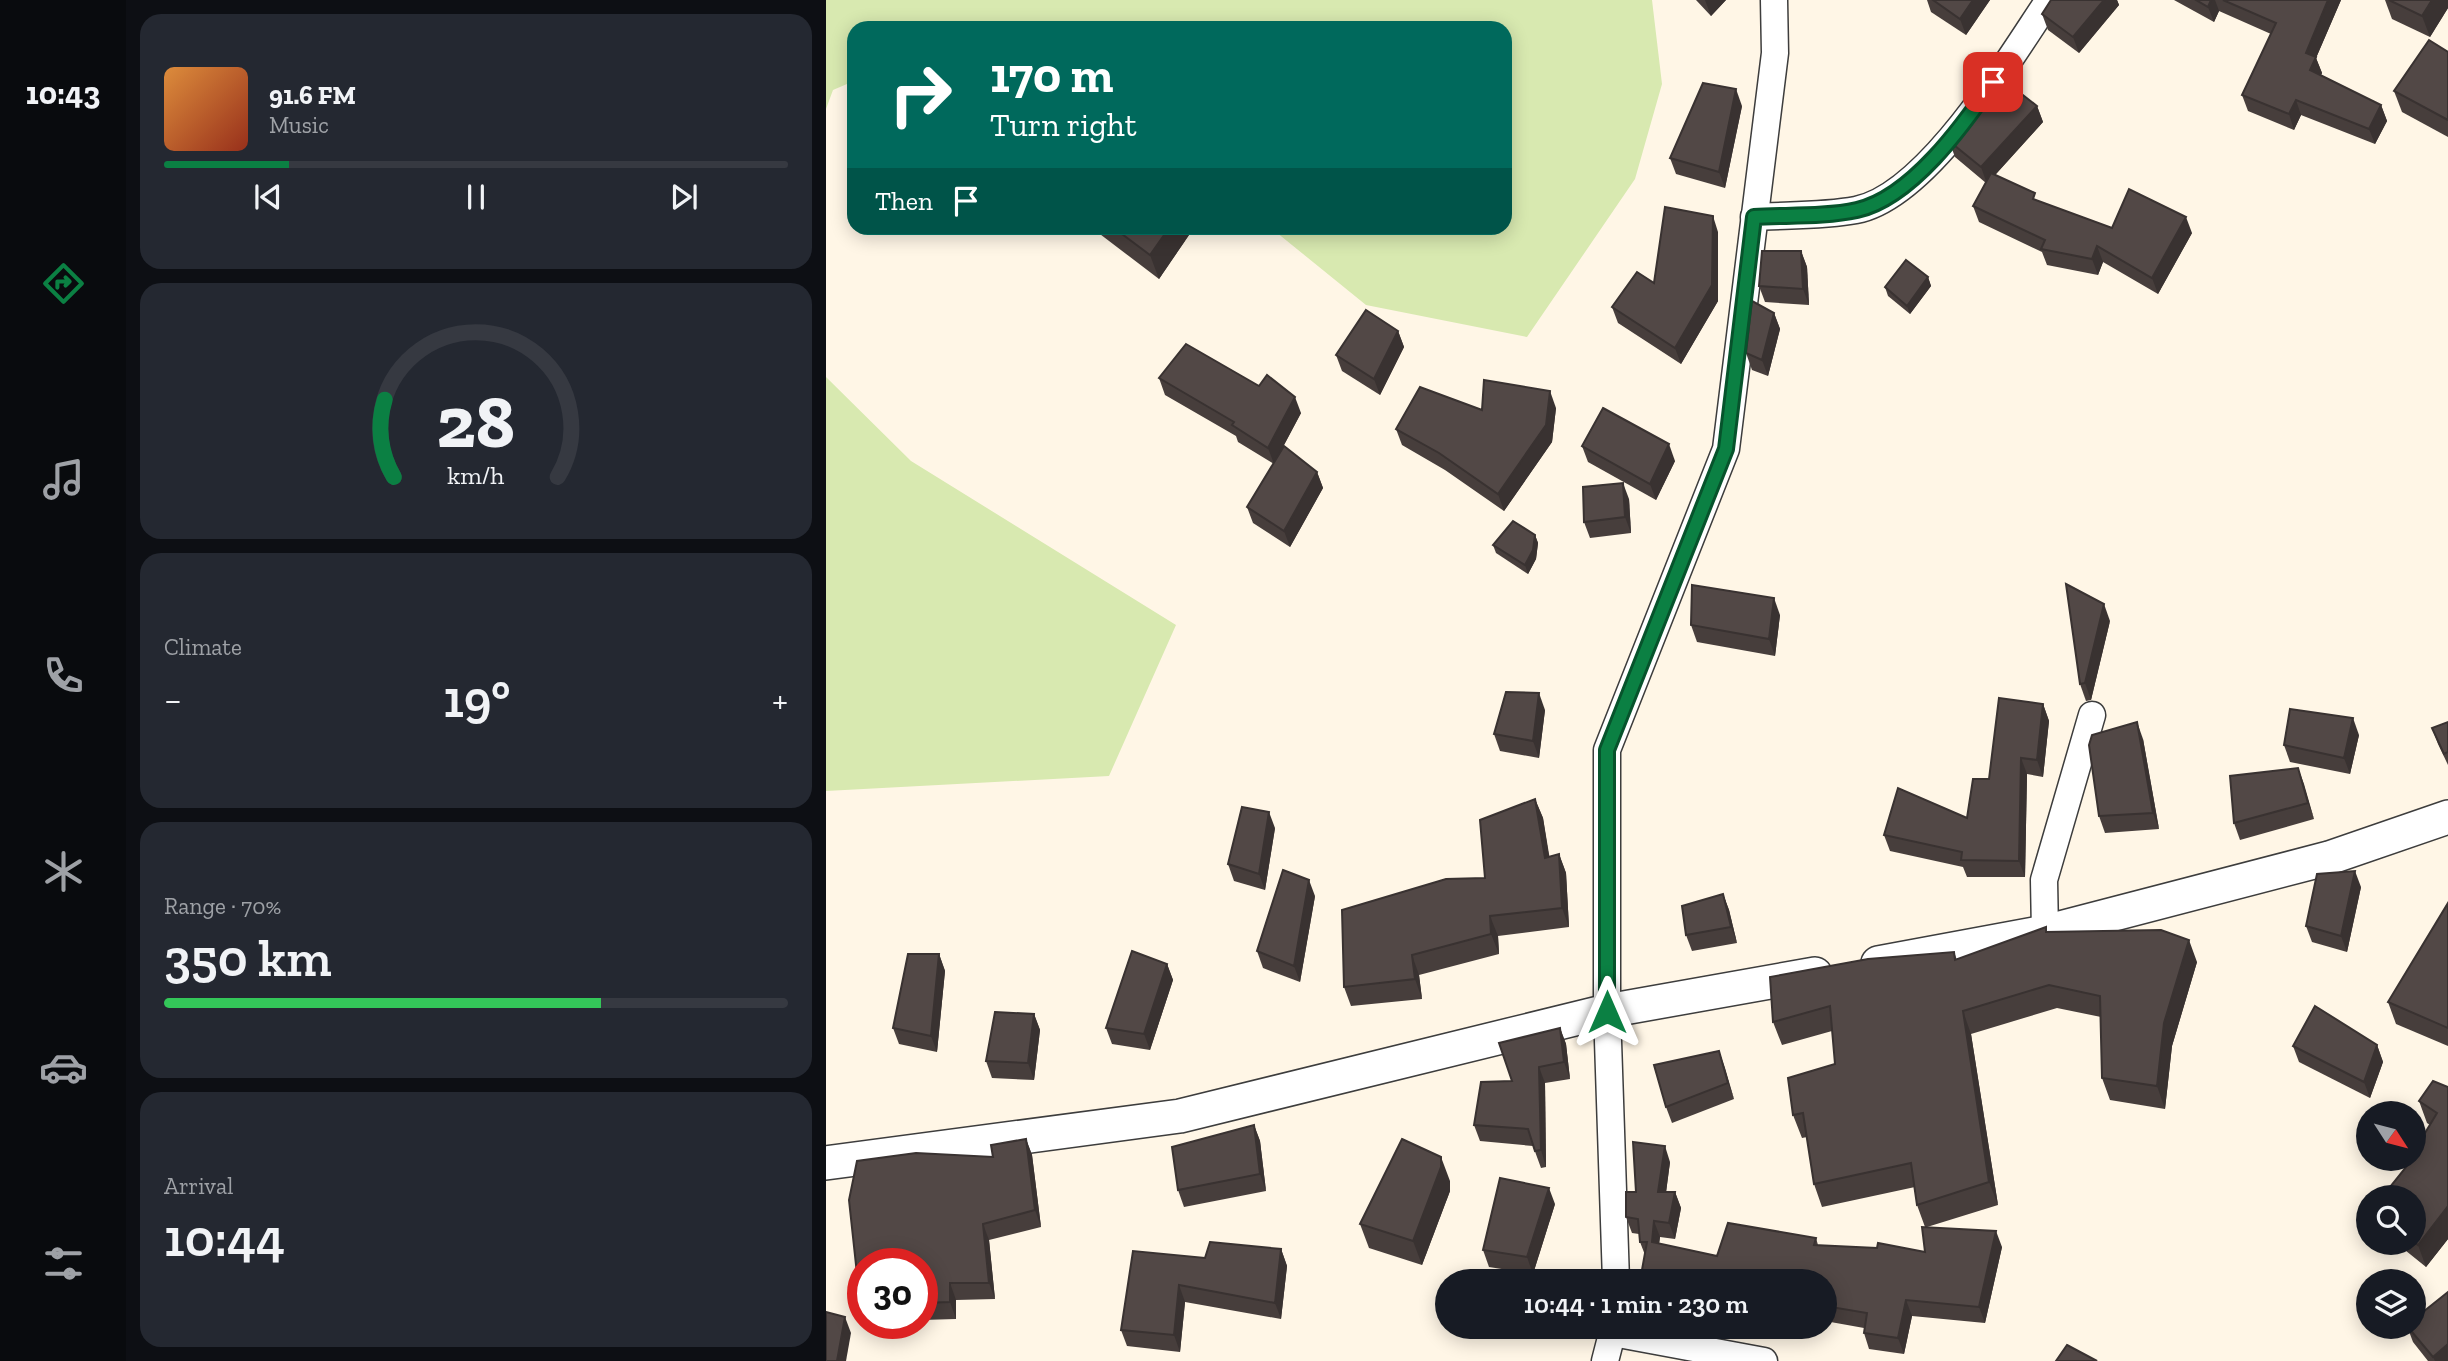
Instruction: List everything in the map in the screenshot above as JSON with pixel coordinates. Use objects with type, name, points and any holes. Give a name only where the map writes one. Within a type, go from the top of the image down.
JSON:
[{"type":"street","points":[[1616,1269],[1607,1012],[1607,750],[1726,449],[1775,53],[1774,0]]},
{"type":"street","points":[[1754,217],[1858,210],[1895,194],[1965,124],[2049,0]]},
{"type":"street","points":[[2045,932],[2044,880],[2092,715]]},
{"type":"street","points":[[826,1163],[1180,1116],[1607,1012],[2045,932],[2329,858],[2448,817]]},
{"type":"street","points":[[1605,1361],[1611,1339]]},
{"type":"street","points":[[1658,1339],[1764,1361]]},
{"type":"green space","points":[[826,0],[1652,0],[1662,84],[1635,179],[1527,337],[1366,305],[1280,235],[1512,235],[1512,21],[847,21],[847,84],[833,90],[826,109]]},
{"type":"green space","points":[[826,377],[911,461],[1176,625],[1109,776],[826,791]]},
{"type":"building","points":[[1933,0],[1973,0],[1960,19]]},
{"type":"building","points":[[2051,0],[2104,0],[2073,37],[2042,14]]},
{"type":"building","points":[[2196,0],[2211,0],[2208,7]]},
{"type":"building","points":[[2223,0],[2328,0],[2306,53],[2316,57],[2310,70],[2381,105],[2369,129],[2296,100],[2289,114],[2242,95],[2276,23]]},
{"type":"building","points":[[2389,0],[2432,0],[2422,16]]},
{"type":"building","points":[[2429,40],[2448,52],[2448,120],[2394,91]]},
{"type":"building","points":[[2000,77],[2037,106],[1981,167],[1949,141]]},
{"type":"building","points":[[1703,83],[1736,89],[1719,172],[1670,158]]},
{"type":"building","points":[[1991,173],[2035,193],[2033,199],[2112,228],[2129,189],[2186,217],[2152,278],[2097,246],[2092,259],[2041,249],[2045,240],[1973,206]]},
{"type":"building","points":[[1665,207],[1713,216],[1712,285],[1675,348],[1612,307],[1637,272],[1654,283]]},
{"type":"building","points":[[1123,235],[1164,235],[1150,255]]},
{"type":"building","points":[[1762,251],[1801,251],[1803,289],[1759,286]]},
{"type":"building","points":[[1906,260],[1928,277],[1907,306],[1885,287]]},
{"type":"building","points":[[1752,301],[1774,313],[1762,360],[1746,353]]},
{"type":"building","points":[[1366,310],[1398,331],[1374,379],[1336,355]]},
{"type":"building","points":[[1186,344],[1259,386],[1267,375],[1295,397],[1268,448],[1232,425],[1234,422],[1159,378]]},
{"type":"building","points":[[1484,380],[1550,391],[1546,425],[1498,494],[1439,453],[1396,429],[1420,387],[1482,410]]},
{"type":"building","points":[[1603,408],[1669,444],[1650,484],[1582,446]]},
{"type":"building","points":[[1284,446],[1317,472],[1284,531],[1247,507]]},
{"type":"building","points":[[1623,483],[1625,517],[1584,522],[1583,487]]},
{"type":"building","points":[[1513,521],[1535,535],[1533,550],[1525,565],[1493,545]]},
{"type":"building","points":[[2066,584],[2104,604],[2085,683],[2080,684]]},
{"type":"building","points":[[1692,585],[1774,598],[1769,639],[1691,625]]},
{"type":"building","points":[[1506,692],[1539,693],[1533,741],[1494,734]]},
{"type":"building","points":[[1999,698],[2043,704],[2037,760],[2021,758],[2019,861],[1961,860],[1962,852],[1884,835],[1898,788],[1967,818],[1973,779],[1989,779]]},
{"type":"building","points":[[2290,709],[2353,718],[2344,758],[2284,745]]},
{"type":"building","points":[[2137,722],[2153,813],[2099,816],[2089,745],[2092,735]]},
{"type":"building","points":[[2448,722],[2448,752],[2444,754],[2432,728]]},
{"type":"building","points":[[2298,768],[2308,803],[2234,823],[2230,776]]},
{"type":"building","points":[[1535,799],[1545,858],[1559,854],[1562,908],[1490,916],[1491,934],[1412,955],[1415,979],[1344,987],[1342,910],[1446,879],[1485,878],[1480,820]]},
{"type":"building","points":[[1242,807],[1269,812],[1259,874],[1228,864]]},
{"type":"building","points":[[1283,870],[1309,880],[1294,966],[1257,951]]},
{"type":"building","points":[[2355,871],[2341,936],[2306,926],[2317,874]]},
{"type":"building","points":[[1723,894],[1731,927],[1686,935],[1682,906]]},
{"type":"building","points":[[2448,903],[2448,1028],[2388,1002]]},
{"type":"building","points":[[2046,927],[2046,932],[2161,930],[2189,940],[2164,1023],[2157,1086],[2102,1078],[2100,996],[2049,985],[1963,1011],[1989,1182],[1917,1205],[1911,1163],[1814,1184],[1803,1113],[1793,1115],[1788,1078],[1835,1064],[1830,1006],[1773,1022],[1770,977],[1868,959],[1954,952],[1955,960]]},
{"type":"building","points":[[1132,951],[1167,964],[1144,1034],[1106,1028]]},
{"type":"building","points":[[908,954],[939,954],[931,1036],[893,1028]]},
{"type":"building","points":[[2315,1006],[2377,1045],[2364,1082],[2293,1046]]},
{"type":"building","points":[[995,1012],[1034,1014],[1028,1063],[986,1061]]},
{"type":"building","points":[[1560,1028],[1564,1062],[1539,1067],[1541,1150],[1535,1151],[1528,1129],[1474,1125],[1481,1082],[1512,1081],[1499,1043]]},
{"type":"building","points":[[1719,1051],[1728,1083],[1666,1107],[1654,1065]]},
{"type":"building","points":[[2433,1081],[2448,1087],[2448,1206],[2426,1235],[2426,1185],[2392,1185],[2403,1171],[2426,1171],[2426,1131],[2437,1113],[2426,1106],[2426,1101],[2419,1101]]},
{"type":"building","points":[[1254,1125],[1260,1174],[1178,1190],[1172,1147]]},
{"type":"building","points":[[1026,1139],[1035,1210],[983,1224],[989,1283],[950,1283],[950,1302],[938,1302],[938,1248],[854,1248],[849,1200],[857,1161],[916,1153],[993,1157],[991,1145]]},
{"type":"building","points":[[1402,1139],[1441,1157],[1441,1167],[1413,1241],[1360,1224]]},
{"type":"building","points":[[1633,1142],[1665,1146],[1658,1192],[1675,1192],[1669,1223],[1654,1221],[1652,1242],[1717,1256],[1728,1223],[1816,1238],[1814,1245],[1877,1248],[1878,1243],[1925,1252],[1922,1227],[1996,1231],[1979,1307],[1906,1300],[1898,1338],[1864,1333],[1867,1313],[1837,1308],[1837,1269],[1642,1269],[1647,1242],[1640,1242],[1638,1219],[1626,1217],[1626,1192],[1636,1192]]},
{"type":"building","points":[[1500,1178],[1549,1188],[1527,1257],[1483,1250]]},
{"type":"building","points":[[1210,1242],[1281,1249],[1275,1303],[1179,1285],[1174,1335],[1121,1330],[1133,1251],[1205,1258]]},
{"type":"building","points":[[2448,1292],[2448,1344],[2433,1357],[2418,1339],[2426,1339],[2426,1310]]},
{"type":"building","points":[[826,1312],[845,1317],[837,1361],[826,1361]]},
{"type":"building","points":[[2067,1345],[2097,1361],[2056,1361]]},
{"type":"route","points":[[1607,1012],[1607,750],[1726,449],[1754,217],[1858,210],[1895,194],[1965,124],[1993,82]]}]
